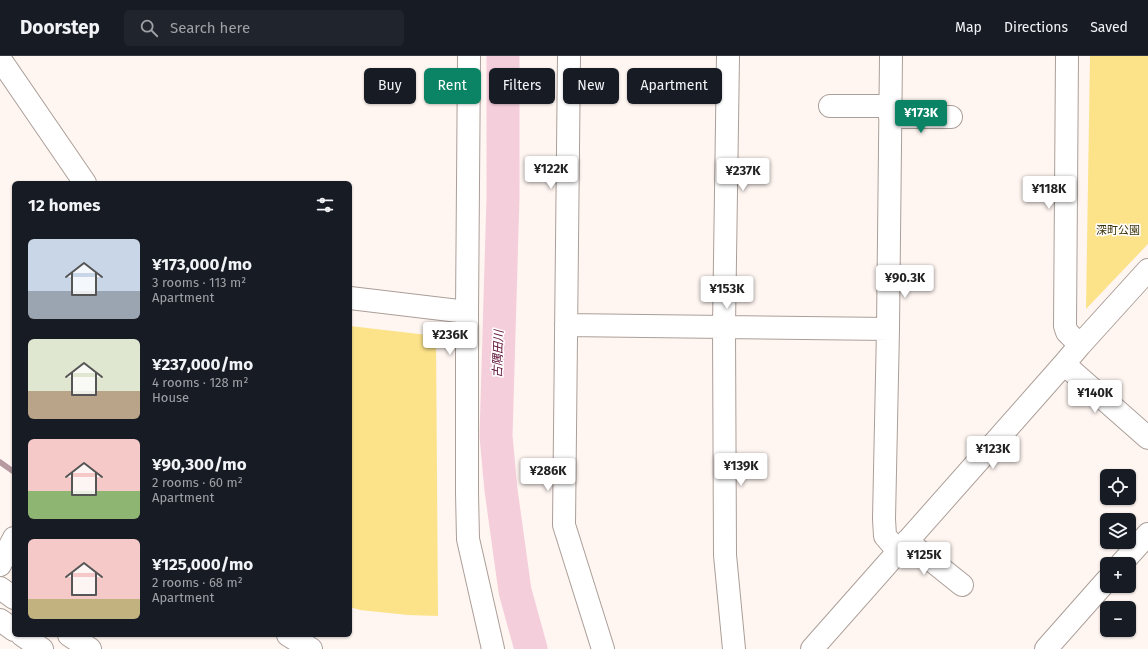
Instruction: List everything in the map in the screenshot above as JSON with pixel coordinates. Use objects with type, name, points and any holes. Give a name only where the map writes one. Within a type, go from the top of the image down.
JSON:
[{"type":"main road","points":[[469,56],[467,312],[468,539],[493,649]]},
{"type":"main road","points":[[569,56],[564,525],[603,649]]},
{"type":"main road","points":[[728,56],[724,327],[725,555],[734,649]]},
{"type":"main road","points":[[891,56],[884,519],[885,536],[903,546],[962,585]]},
{"type":"main road","points":[[1067,56],[1065,326],[1067,332],[1080,345]]},
{"type":"main road","points":[[0,59],[84,181]]},
{"type":"main road","points":[[830,106],[951,118]]},
{"type":"main road","points":[[812,649],[1148,270]]},
{"type":"main road","points":[[352,298],[467,312]]},
{"type":"main road","points":[[566,325],[888,328]]},
{"type":"main road","points":[[1064,364],[1148,438]]},
{"type":"main road","points":[[1127,557],[1148,534]]},
{"type":"main road","points":[[0,565],[12,542]]},
{"type":"main road","points":[[0,588],[12,597]]},
{"type":"main road","points":[[1046,649],[1100,588]]},
{"type":"main road","points":[[0,620],[12,629]]},
{"type":"main road","points":[[25,637],[42,649]]},
{"type":"main road","points":[[72,637],[90,649]]},
{"type":"main road","points":[[291,637],[311,649]]},
{"type":"green space","name":"深町公園","points":[[1090,56],[1148,56],[1148,244],[1086,309]]},
{"type":"green space","points":[[352,326],[436,336],[438,616],[408,615],[360,610],[352,608]]},
{"type":"waterway","name":"古隅田川","points":[[503,56],[503,197],[496,436],[501,490],[515,591],[531,649]]},
{"type":"waterway","points":[[0,462],[12,471]]}]
